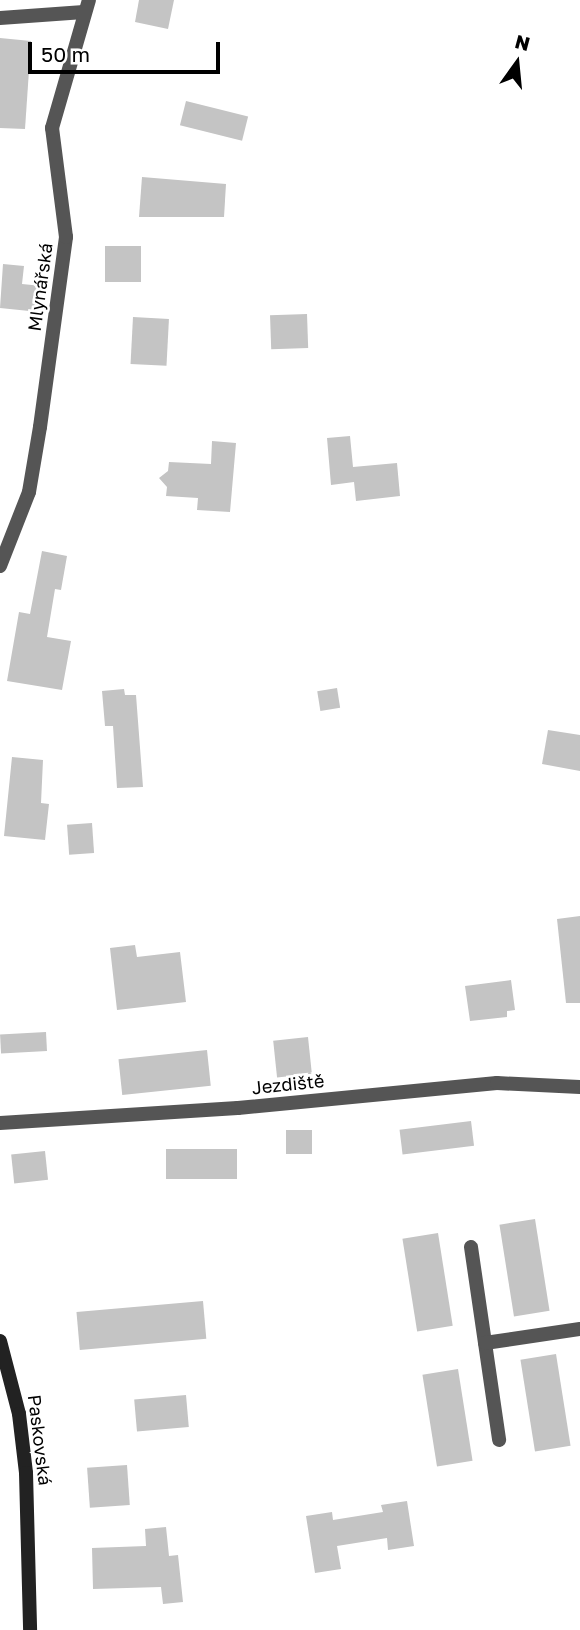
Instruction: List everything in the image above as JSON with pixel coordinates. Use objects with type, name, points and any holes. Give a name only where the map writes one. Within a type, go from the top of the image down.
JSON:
[{"type":"main road","name":"Paskovská","points":[[0,1341],[19,1414],[26,1473],[30,1630]]},
{"type":"street","name":"Mlynářská","points":[[0,18],[86,6],[51,128],[66,237],[40,427],[29,492],[0,566]]},
{"type":"street","name":"Jezdiště","points":[[0,1123],[238,1108],[497,1083],[580,1087]]},
{"type":"street","points":[[471,1247],[499,1440]]},
{"type":"street","points":[[485,1343],[580,1329]]},
{"type":"building","points":[[139,0],[174,0],[168,29],[135,22]]},
{"type":"building","points":[[0,38],[31,41],[25,129],[0,128]]},
{"type":"building","points":[[186,101],[248,116],[242,141],[180,125]]},
{"type":"building","points":[[142,177],[226,184],[224,217],[139,217]]},
{"type":"building","points":[[105,246],[141,246],[141,282],[105,282]]},
{"type":"building","points":[[3,264],[24,266],[22,284],[42,286],[39,312],[0,308]]},
{"type":"building","points":[[307,314],[308,348],[271,349],[270,315]]},
{"type":"building","points":[[133,317],[169,319],[166,366],[131,364]]},
{"type":"building","points":[[350,436],[353,467],[397,463],[400,496],[356,501],[354,482],[331,485],[327,438]]},
{"type":"building","points":[[212,441],[236,443],[230,512],[197,510],[198,498],[166,496],[167,487],[159,478],[168,471],[169,462],[211,464]]},
{"type":"building","points":[[42,551],[67,556],[61,590],[55,589],[47,637],[71,641],[62,690],[7,681],[19,612],[30,614]]},
{"type":"building","points":[[337,688],[340,708],[320,711],[317,691]]},
{"type":"building","points":[[124,689],[125,695],[136,695],[143,787],[117,788],[113,726],[105,726],[102,691]]},
{"type":"building","points":[[548,730],[580,735],[580,771],[542,764]]},
{"type":"building","points":[[12,757],[43,760],[41,803],[49,804],[45,840],[4,836]]},
{"type":"building","points":[[92,823],[94,853],[69,855],[67,825]]},
{"type":"building","points":[[580,916],[580,1003],[566,1003],[557,919]]},
{"type":"building","points":[[135,945],[137,957],[180,952],[186,1002],[117,1010],[110,948]]},
{"type":"building","points":[[511,980],[515,1010],[507,1011],[507,1017],[470,1021],[465,986]]},
{"type":"building","points":[[46,1032],[47,1051],[1,1053],[0,1034]]},
{"type":"building","points":[[308,1037],[312,1074],[277,1077],[273,1041]]},
{"type":"building","points":[[207,1050],[211,1086],[122,1095],[118,1059]]},
{"type":"building","points":[[471,1121],[474,1146],[403,1155],[400,1130]]},
{"type":"building","points":[[286,1130],[312,1130],[312,1154],[286,1154]]},
{"type":"building","points":[[166,1149],[237,1149],[237,1179],[166,1179]]},
{"type":"building","points":[[45,1151],[48,1180],[14,1183],[11,1155]]},
{"type":"building","points":[[535,1219],[550,1311],[514,1316],[499,1225]]},
{"type":"building","points":[[438,1233],[453,1326],[417,1331],[402,1239]]},
{"type":"building","points":[[203,1301],[206,1339],[80,1350],[76,1312]]},
{"type":"building","points":[[556,1354],[571,1446],[535,1451],[520,1360]]},
{"type":"building","points":[[458,1369],[473,1461],[437,1466],[422,1375]]},
{"type":"building","points":[[186,1395],[189,1427],[137,1431],[134,1400]]},
{"type":"building","points":[[127,1465],[130,1505],[90,1508],[87,1468]]},
{"type":"building","points":[[407,1501],[414,1546],[388,1550],[387,1538],[337,1546],[341,1569],[315,1573],[306,1516],[332,1512],[333,1520],[383,1512],[381,1505]]},
{"type":"building","points":[[166,1527],[169,1556],[178,1555],[183,1602],[163,1604],[161,1587],[93,1589],[92,1548],[146,1546],[145,1529]]}]
